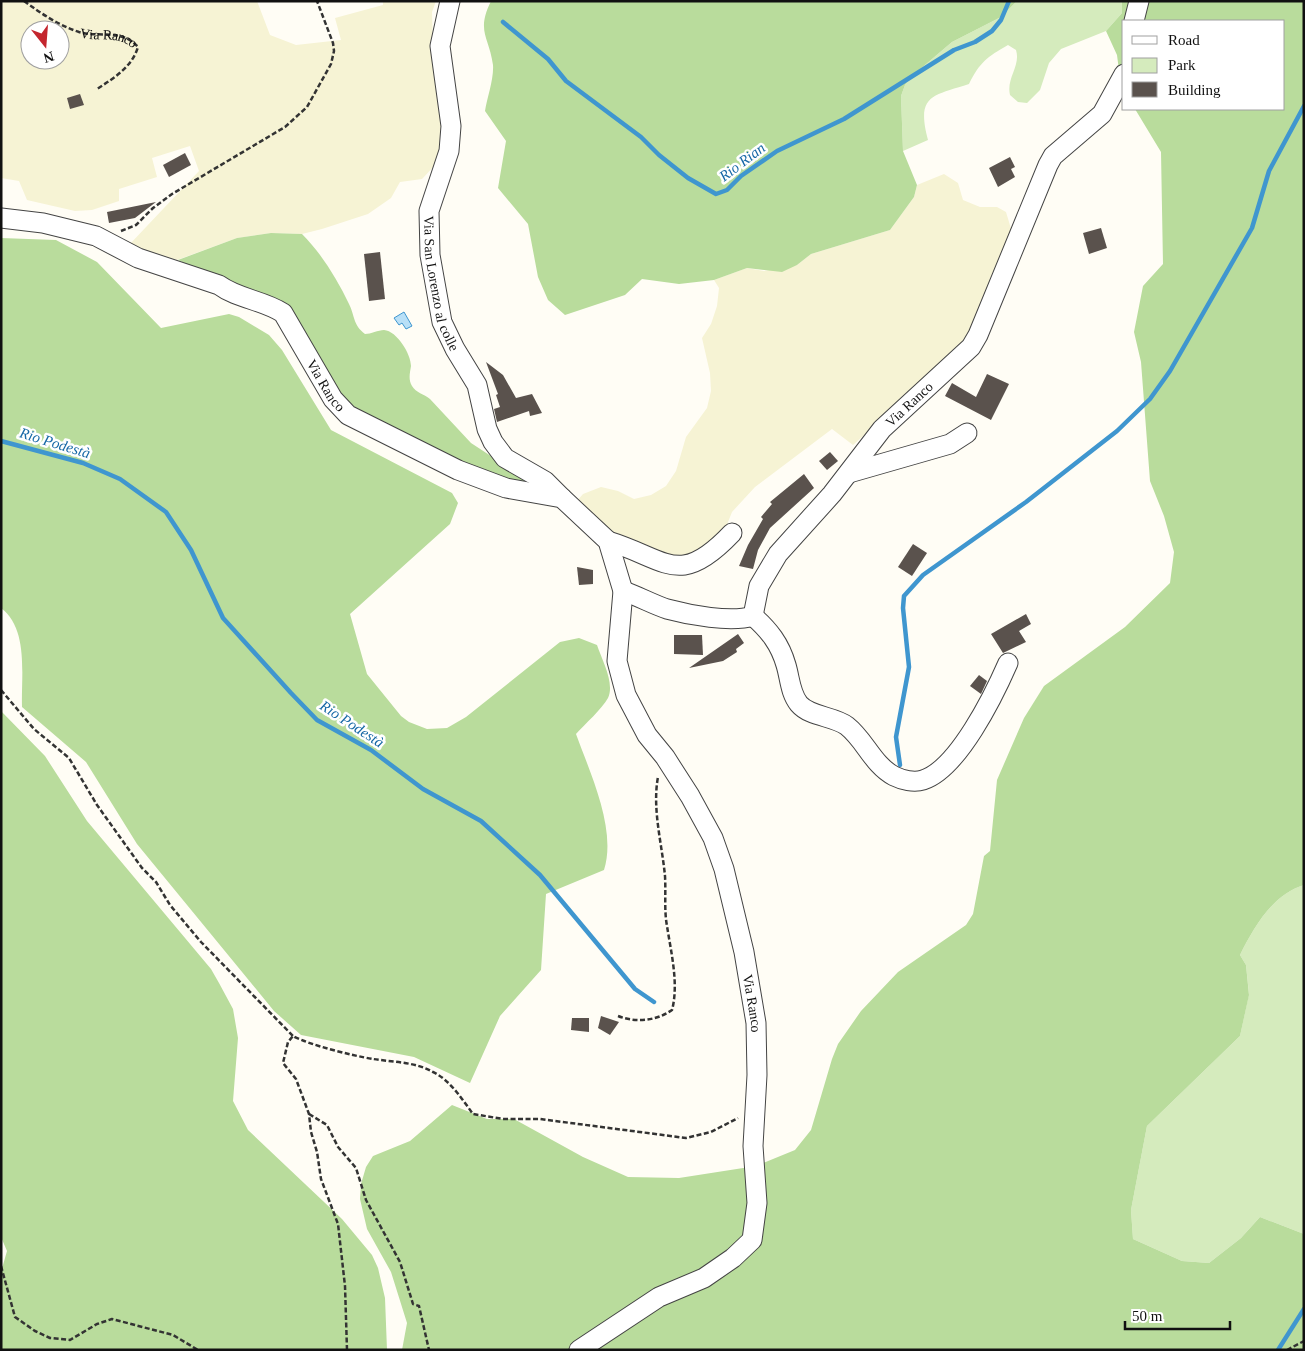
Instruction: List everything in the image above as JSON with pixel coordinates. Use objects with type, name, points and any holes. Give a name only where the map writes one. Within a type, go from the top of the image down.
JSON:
[{"type":"street","name":"Via San Lorenzo al colle","points":[[450,1],[440,46],[451,126],[449,151],[429,211],[430,255],[442,322],[455,350],[477,385],[487,429],[493,442],[505,458],[545,481],[562,498]]},
{"type":"street","points":[[1134,20],[1138,1]]},
{"type":"street","name":"Via Ranco","points":[[753,616],[759,586],[773,562],[849,473],[858,457],[882,429],[971,347],[978,335],[1053,156],[1102,114],[1122,78]]},
{"type":"street","name":"Via Ranco","points":[[1,218],[43,223],[96,236],[138,258],[219,285],[231,293],[270,305],[283,313],[333,399],[348,415],[458,470],[506,488],[562,498],[608,541],[622,581],[618,661],[626,694],[647,734],[665,757],[713,838],[724,869],[744,952],[756,1023],[753,1146],[757,1204],[752,1240],[733,1258],[704,1278],[658,1297],[579,1350]]},
{"type":"street","points":[[849,473],[950,444],[967,433]]},
{"type":"street","points":[[608,541],[672,566],[708,557],[732,533]]},
{"type":"street","points":[[623,591],[665,608],[684,612],[736,619],[753,616],[773,636],[786,666],[793,693],[800,705],[846,726],[883,768],[894,776],[914,782],[930,777],[958,750],[978,725],[1008,663]]},
{"type":"path","name":"Via Ranco","points":[[24,1],[57,25],[82,33],[111,33],[132,41],[138,46],[136,54],[120,75],[97,89]]},
{"type":"path","points":[[96,236],[131,228],[172,194],[298,118],[317,93],[331,64],[334,52],[333,42],[317,1]]},
{"type":"path","points":[[1,690],[34,729],[69,758],[97,805],[142,868],[156,882],[170,905],[201,942],[293,1036],[307,1044],[318,1044],[371,1059],[407,1064],[434,1072],[455,1090],[472,1114],[503,1119],[540,1119],[686,1138],[711,1132],[744,1116],[755,1119]]},
{"type":"path","points":[[618,1016],[632,1021],[660,1018],[672,1010],[675,999],[672,948],[667,925],[656,786],[659,769],[665,757]]},
{"type":"path","points":[[293,1036],[288,1042],[283,1063],[296,1079],[310,1114],[311,1132],[318,1152],[321,1179],[338,1224],[345,1286],[346,1350]]},
{"type":"path","points":[[310,1114],[328,1125],[338,1147],[356,1168],[366,1200],[400,1262],[413,1304],[420,1306],[429,1350]]},
{"type":"path","points":[[1,1266],[15,1317],[35,1331],[50,1338],[70,1340],[97,1324],[112,1319],[173,1335],[198,1350]]},
{"type":"path","points":[[1286,1350],[1304,1341]]},
{"type":"shaded area","points":[[1,1],[257,1],[270,35],[296,45],[341,40],[335,18],[383,5],[383,1],[436,1],[432,12],[433,49],[447,129],[438,162],[422,179],[400,182],[391,198],[368,214],[302,234],[271,233],[237,238],[177,260],[129,245],[199,171],[190,146],[152,158],[157,177],[119,189],[119,201],[92,210],[75,211],[27,200],[19,181],[1,178]]},
{"type":"shaded area","points":[[944,174],[958,183],[963,200],[980,207],[997,207],[1006,212],[1012,232],[990,278],[982,310],[971,340],[853,445],[832,429],[755,487],[732,512],[726,527],[713,543],[688,559],[647,553],[617,534],[608,535],[577,501],[583,494],[601,487],[618,491],[634,499],[651,495],[666,486],[676,471],[686,437],[707,408],[711,391],[710,373],[702,338],[711,324],[717,306],[719,288],[714,280],[747,268],[764,271],[797,265],[811,254],[890,230],[914,197],[917,185]]},
{"type":"green space","points":[[491,1],[1017,1],[1001,17],[952,42],[912,76],[905,85],[901,96],[903,151],[917,185],[914,197],[890,230],[811,254],[797,265],[782,272],[747,268],[714,280],[679,284],[642,279],[625,295],[565,315],[548,300],[538,277],[528,224],[498,188],[506,141],[485,111],[493,65],[485,34],[484,20]]},
{"type":"green space","points":[[1017,1],[1122,1],[1122,13],[1106,31],[1061,49],[1049,63],[1040,90],[1027,103],[1018,102],[1010,95],[1010,83],[1017,61],[1016,50],[1008,45],[995,53],[981,65],[969,84],[945,91],[930,100],[924,114],[928,140],[903,151],[901,96],[905,85],[912,76],[952,42],[1001,17]]},
{"type":"green space","points":[[1122,1],[1304,1],[1304,885],[1293,889],[1274,904],[1258,923],[1240,955],[1246,965],[1249,995],[1240,1036],[1147,1126],[1131,1210],[1133,1239],[1182,1261],[1209,1263],[1241,1238],[1260,1217],[1304,1234],[1304,1350],[402,1350],[407,1323],[391,1272],[367,1229],[360,1199],[361,1184],[366,1167],[373,1156],[410,1141],[452,1105],[487,1119],[514,1119],[583,1157],[628,1177],[679,1178],[756,1166],[795,1150],[811,1130],[838,1044],[861,1011],[898,972],[966,925],[973,914],[984,856],[990,851],[997,780],[1024,718],[1044,686],[1125,627],[1170,583],[1174,552],[1164,516],[1150,481],[1141,362],[1134,332],[1143,286],[1163,264],[1161,152],[1136,110],[1285,110],[1285,20],[1122,20],[1122,88],[1117,55],[1106,31],[1122,13]]},
{"type":"green space","points":[[271,233],[302,234],[334,276],[361,331],[365,334],[382,330],[389,331],[402,344],[409,355],[411,366],[410,378],[414,388],[430,399],[471,443],[540,488],[489,478],[350,410],[288,312],[178,260],[237,238]]},
{"type":"green space","points":[[1,238],[56,240],[97,262],[161,328],[229,314],[239,317],[269,335],[282,350],[331,430],[452,493],[458,503],[450,524],[350,614],[367,674],[401,716],[409,722],[427,729],[447,728],[466,717],[560,642],[579,638],[597,645],[607,671],[610,692],[602,707],[576,734],[605,819],[607,854],[604,870],[546,894],[541,970],[500,1016],[470,1083],[414,1057],[301,1035],[274,1011],[137,844],[86,762],[22,707],[22,654],[20,640],[10,617],[1,608]]},
{"type":"green space","points":[[1,711],[45,756],[87,821],[211,969],[233,1009],[238,1038],[233,1101],[248,1130],[342,1219],[372,1255],[378,1268],[385,1298],[387,1350],[1,1350],[1,1272],[7,1251],[1,1237]]},
{"type":"green space","points":[[1304,885],[1304,1234],[1260,1217],[1241,1238],[1209,1263],[1182,1261],[1133,1239],[1131,1210],[1147,1126],[1240,1036],[1249,994],[1246,965],[1240,955],[1258,923],[1274,904],[1293,889]]},
{"type":"water","points":[[404,312],[412,326],[406,329],[402,323],[399,325],[394,318]]},
{"type":"building","points":[[80,94],[84,105],[70,109],[67,98]]},
{"type":"building","points":[[185,153],[191,165],[169,177],[163,165]]},
{"type":"building","points":[[1010,157],[1015,167],[1011,169],[1015,177],[998,187],[989,168]]},
{"type":"building","points":[[156,202],[135,218],[109,223],[107,212]]},
{"type":"building","points":[[1101,228],[1107,248],[1089,254],[1083,233]]},
{"type":"building","points":[[380,252],[385,299],[369,301],[364,254]]},
{"type":"building","points":[[486,362],[503,375],[516,398],[532,394],[542,413],[530,416],[529,411],[497,422],[494,409],[500,407],[496,395],[498,394]]},
{"type":"building","points":[[987,374],[1009,384],[991,420],[945,396],[952,383],[976,397]]},
{"type":"building","points":[[830,452],[838,461],[827,470],[819,461]]},
{"type":"building","points":[[804,474],[814,488],[770,528],[758,550],[753,569],[739,566],[748,545],[763,519],[761,517],[772,504],[770,502]]},
{"type":"building","points":[[913,544],[927,553],[912,576],[898,567]]},
{"type":"building","points":[[577,567],[593,570],[593,584],[579,585]]},
{"type":"building","points":[[1026,614],[1031,624],[1019,631],[1026,642],[1003,653],[991,634]]},
{"type":"building","points":[[738,634],[744,643],[736,649],[737,652],[723,661],[689,668]]},
{"type":"building","points":[[674,635],[702,635],[703,655],[674,654]]},
{"type":"building","points":[[979,675],[987,681],[981,694],[970,686]]},
{"type":"building","points":[[601,1016],[619,1022],[610,1035],[598,1028]]},
{"type":"building","points":[[572,1018],[589,1018],[589,1032],[571,1030]]},
{"type":"waterway","name":"Rio Rian","points":[[503,22],[548,59],[566,81],[641,137],[659,155],[688,178],[716,194],[727,190],[741,176],[777,151],[844,119],[954,50],[975,42],[992,31],[1001,20],[1009,1]]},
{"type":"waterway","points":[[900,765],[896,737],[909,667],[903,608],[904,596],[923,575],[1026,502],[1117,431],[1150,399],[1170,371],[1252,228],[1269,171],[1304,106]]},
{"type":"waterway","name":"Rio Podestà","points":[[1,441],[83,463],[120,479],[166,512],[191,550],[223,618],[317,720],[371,750],[423,789],[481,821],[540,875],[635,989],[654,1002]]},
{"type":"waterway","points":[[1278,1350],[1304,1309]]}]
